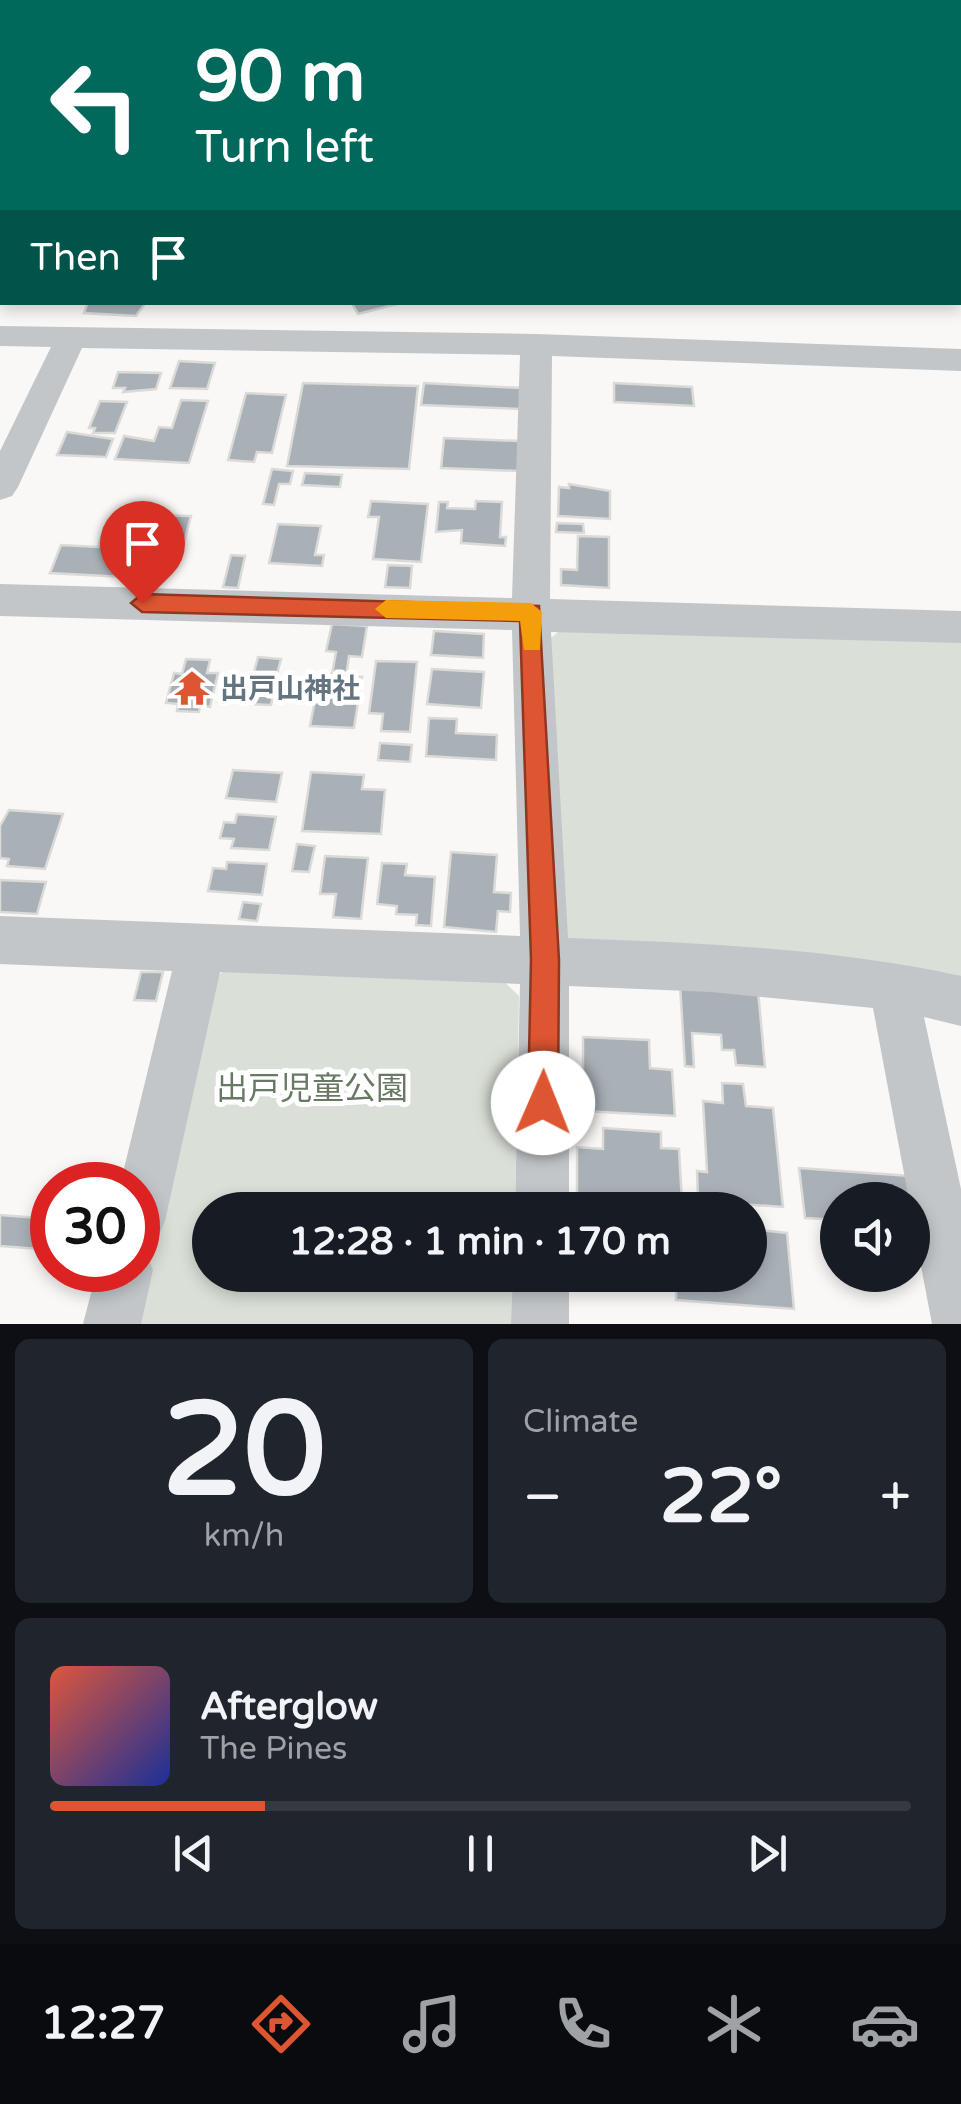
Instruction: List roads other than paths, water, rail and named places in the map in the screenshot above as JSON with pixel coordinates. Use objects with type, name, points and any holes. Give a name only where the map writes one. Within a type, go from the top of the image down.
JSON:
[{"type":"street","points":[[0,336],[536,345],[961,360]]},
{"type":"street","points":[[0,486],[15,422],[71,338]]},
{"type":"street","points":[[536,345],[531,612],[545,960],[542,1192]]},
{"type":"street","points":[[0,600],[961,627]]},
{"type":"street","points":[[0,940],[711,968],[893,986],[961,1001]]},
{"type":"street","points":[[152,1162],[200,948]]},
{"type":"street","points":[[893,986],[960,1324]]},
{"type":"street","points":[[112,1324],[120,1292]]},
{"type":"street","points":[[540,1292],[540,1324]]},
{"type":"place","name":"出戸山神社","points":[[192,688]]},
{"type":"park label","name":"出戸児童公園","points":[[312,1088]]}]
